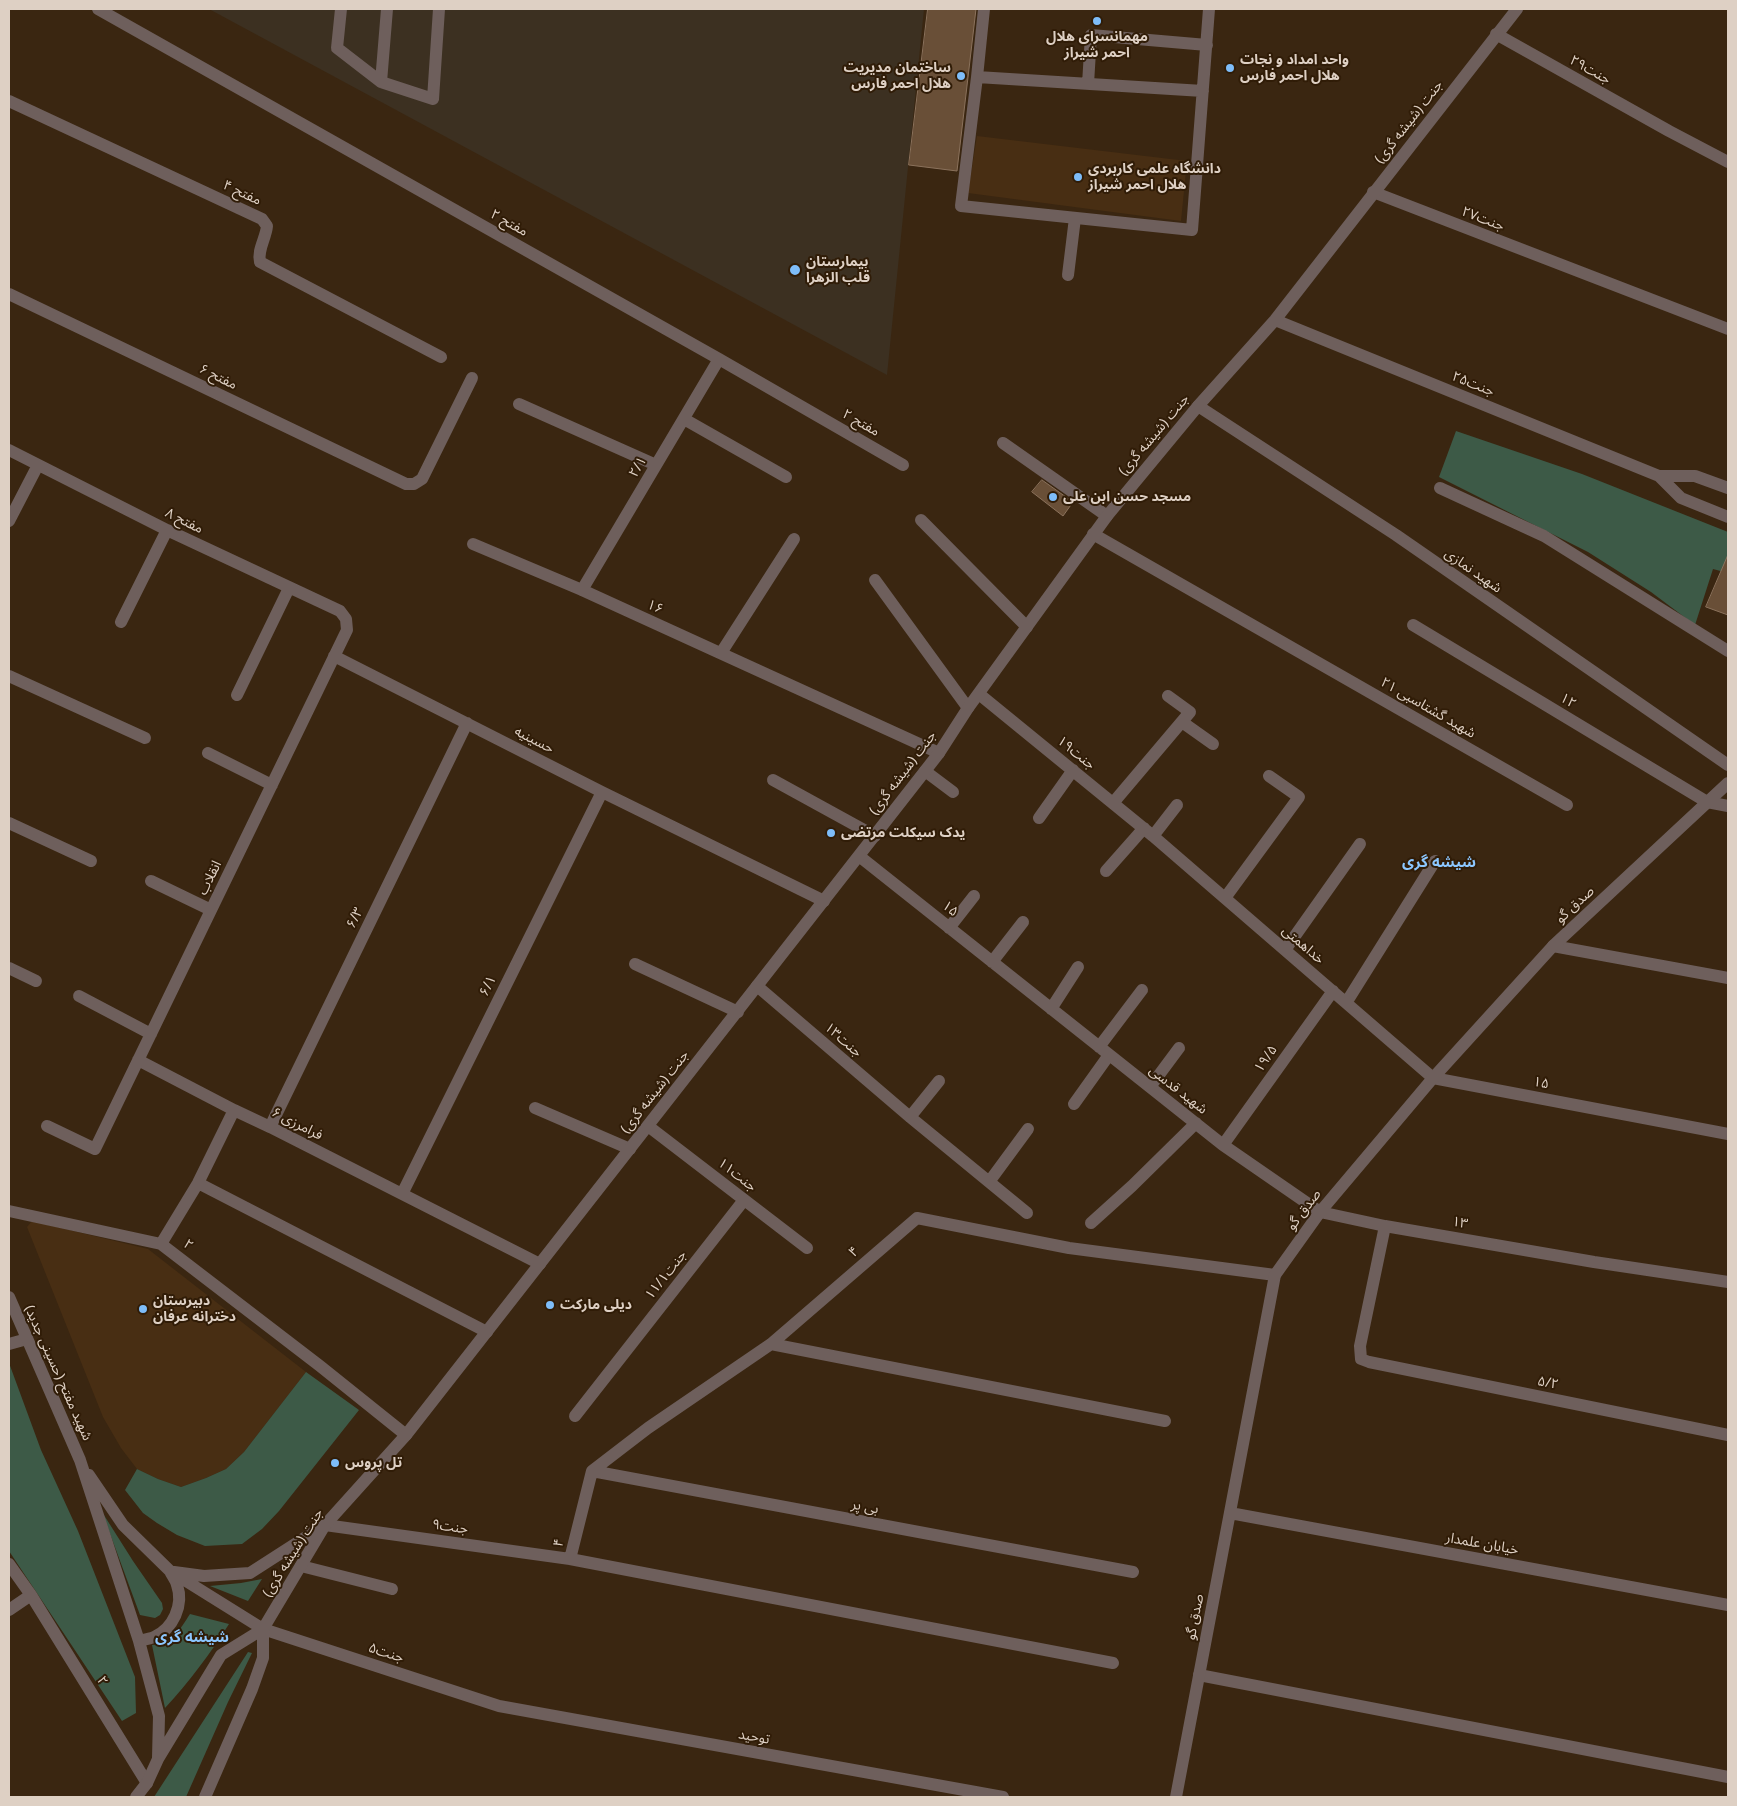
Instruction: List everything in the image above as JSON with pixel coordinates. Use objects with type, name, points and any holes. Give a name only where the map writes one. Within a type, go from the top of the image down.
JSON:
[{"type":"street","name":"مفتح ۲","points":[[98,9],[904,465]]},
{"type":"street","points":[[341,9],[337,48],[381,82],[433,99],[439,9]]},
{"type":"street","points":[[381,82],[388,9]]},
{"type":"street","points":[[984,9],[961,206],[1192,230],[1209,9]]},
{"type":"street","name":"جنت (شیشه گری)","points":[[263,1629],[325,1525],[406,1435],[875,836],[939,753],[968,708],[1106,516],[1198,406],[1275,320],[1517,9]]},
{"type":"street","name":"جنت۲۹","points":[[1496,34],[1728,162]]},
{"type":"street","points":[[1088,84],[1090,35],[1207,45]]},
{"type":"street","points":[[977,77],[1203,91]]},
{"type":"street","name":"مفتح ۴","points":[[9,100],[262,219],[267,226],[267,233],[258,255],[260,262],[441,357]]},
{"type":"street","name":"جنت۲۷","points":[[1373,192],[1728,329]]},
{"type":"street","points":[[1068,275],[1075,218]]},
{"type":"street","name":"مفتح ۶","points":[[9,294],[406,484],[414,484],[422,479],[472,378]]},
{"type":"street","name":"جنت۲۵","points":[[1275,320],[1659,476]]},
{"type":"street","name":"۲/۱","points":[[582,590],[719,359]]},
{"type":"street","points":[[519,404],[656,466]]},
{"type":"street","name":"شهید نمازی","points":[[1198,406],[1396,535],[1728,765]]},
{"type":"street","points":[[684,419],[786,477]]},
{"type":"street","points":[[1003,443],[1106,516]]},
{"type":"street","name":"مفتح ۸","points":[[9,450],[167,530],[340,611],[346,619]]},
{"type":"street","points":[[9,520],[38,466]]},
{"type":"street","points":[[1659,476],[1695,476],[1728,488]]},
{"type":"street","points":[[1659,476],[1681,498],[1728,517]]},
{"type":"street","points":[[1440,488],[1544,536],[1728,652]]},
{"type":"street","points":[[921,520],[1027,627]]},
{"type":"street","points":[[121,622],[167,530]]},
{"type":"street","name":"شهید گشتاسبی ۲۱","points":[[1093,534],[1567,805]]},
{"type":"street","points":[[721,653],[794,539]]},
{"type":"street","name":"۱۶","points":[[473,544],[582,590],[939,753]]},
{"type":"street","points":[[875,580],[968,708]]},
{"type":"street","points":[[237,695],[289,588]]},
{"type":"street","name":"انقلاب","points":[[47,1126],[95,1149],[347,630],[346,619]]},
{"type":"street","name":"۱۲","points":[[1413,625],[1707,802]]},
{"type":"street","name":"حسینیه","points":[[334,656],[602,792],[824,901]]},
{"type":"street","points":[[9,676],[144,738]]},
{"type":"street","name":"جنت۱۹","points":[[979,694],[1149,832]]},
{"type":"street","points":[[1113,803],[1190,712],[1168,696]]},
{"type":"street","points":[[1182,722],[1213,744]]},
{"type":"street","name":"۶/۳","points":[[270,1127],[467,723]]},
{"type":"street","points":[[208,753],[272,785]]},
{"type":"street","points":[[1039,818],[1073,770]]},
{"type":"street","points":[[925,771],[953,792]]},
{"type":"street","points":[[1225,898],[1299,797],[1269,776]]},
{"type":"street","points":[[773,780],[875,836]]},
{"type":"street","name":"صدق گو","points":[[1176,1797],[1276,1275],[1320,1212],[1433,1078],[1553,946],[1728,783]]},
{"type":"street","name":"۶/۱","points":[[402,1194],[602,792]]},
{"type":"street","points":[[1707,802],[1728,806]]},
{"type":"street","points":[[1106,871],[1177,805]]},
{"type":"street","points":[[9,823],[92,861]]},
{"type":"street","name":"خداهمتی","points":[[1149,832],[1433,1078]]},
{"type":"street","points":[[1285,950],[1360,844]]},
{"type":"street","name":"۱۵","points":[[859,856],[1021,986]]},
{"type":"street","points":[[1346,1003],[1435,861]]},
{"type":"street","points":[[151,881],[211,910]]},
{"type":"street","points":[[949,928],[974,896]]},
{"type":"street","points":[[992,962],[1023,922]]},
{"type":"street","points":[[1553,946],[1728,978]]},
{"type":"street","points":[[635,964],[738,1012]]},
{"type":"street","points":[[1051,1009],[1078,967]]},
{"type":"street","points":[[9,968],[36,980]]},
{"type":"street","name":"جنت۱۳","points":[[757,986],[910,1117],[1027,1213]]},
{"type":"street","name":"شهید قدسی","points":[[1021,986],[1196,1123],[1320,1212]]},
{"type":"street","points":[[1074,1104],[1142,990]]},
{"type":"street","name":"۱۹/۵","points":[[1224,1144],[1333,991]]},
{"type":"street","points":[[79,996],[151,1034]]},
{"type":"street","points":[[1150,1087],[1179,1048]]},
{"type":"street","name":"فرامرزی ۶","points":[[138,1060],[234,1110],[443,1213],[540,1264]]},
{"type":"street","name":"۱۵","points":[[1433,1078],[1728,1134]]},
{"type":"street","points":[[910,1117],[939,1080]]},
{"type":"street","points":[[534,1108],[630,1149]]},
{"type":"street","points":[[161,1244],[198,1183],[234,1110]]},
{"type":"street","points":[[1091,1222],[1132,1186],[1196,1123]]},
{"type":"street","name":"جنت۱۱","points":[[648,1126],[806,1248]]},
{"type":"street","points":[[989,1182],[1028,1129]]},
{"type":"street","points":[[198,1183],[486,1332]]},
{"type":"street","name":"جنت۱۱/۱","points":[[575,1416],[744,1200]]},
{"type":"street","name":"۲","points":[[9,1211],[161,1244],[320,1366],[406,1435]]},
{"type":"street","name":"۱۳","points":[[1320,1212],[1385,1226],[1594,1262],[1728,1282]]},
{"type":"street","name":"۴","points":[[570,1559],[592,1471],[648,1428],[771,1344],[917,1218],[1069,1248],[1276,1275]]},
{"type":"street","name":"۵/۲","points":[[1385,1226],[1360,1346],[1361,1359],[1728,1435]]},
{"type":"street","name":"شهید مفتح (حسینی جدید)","points":[[9,1297],[80,1460]]},
{"type":"street","points":[[9,1344],[27,1339]]},
{"type":"street","points":[[771,1344],[1165,1421]]},
{"type":"street","points":[[80,1460],[123,1525],[170,1571],[177,1585],[179,1600],[176,1616],[167,1628],[154,1637],[139,1641]]},
{"type":"street","points":[[80,1460],[139,1641],[159,1716],[158,1758]]},
{"type":"street","name":"بی پر","points":[[592,1471],[1133,1572]]},
{"type":"street","name":"خیابان علمدار","points":[[1230,1513],[1728,1605]]},
{"type":"street","points":[[170,1571],[204,1576],[250,1574],[325,1525]]},
{"type":"street","name":"جنت۹","points":[[325,1525],[570,1559],[1113,1663]]},
{"type":"street","name":"۲","points":[[9,1564],[31,1595],[147,1783]]},
{"type":"street","points":[[301,1566],[392,1589]]},
{"type":"street","name":"جنت۵","points":[[170,1571],[263,1629],[499,1706]]},
{"type":"street","points":[[9,1610],[31,1595]]},
{"type":"street","points":[[136,1797],[147,1783],[158,1758],[221,1655],[263,1629]]},
{"type":"street","points":[[205,1797],[252,1689],[263,1658],[263,1629]]},
{"type":"street","points":[[1199,1675],[1728,1777]]},
{"type":"street","name":"توحید","points":[[499,1706],[1003,1797]]},
{"type":"shaded area","name":"بیمارستان قلب الزهرا","points":[[209,9],[924,9],[887,375]]},
{"type":"shaded area","name":"دانشگاه علمی کاربردی هلال احمر شیراز","points":[[977,136],[1187,161],[1181,221],[968,193]]},
{"type":"shaded area","name":"دبیرستان دخترانه عرفان","points":[[32,1221],[148,1249],[306,1372],[244,1452],[226,1469],[181,1487],[137,1469],[121,1448],[103,1417],[27,1227]]},
{"type":"green space","points":[[1456,431],[1582,474],[1728,532],[1728,573],[1713,569],[1695,625],[1651,592],[1588,552],[1439,477]]},
{"type":"green space","points":[[9,1363],[41,1450],[78,1531],[135,1677],[136,1713],[122,1721],[9,1551]]},
{"type":"green space","points":[[306,1372],[359,1410],[279,1511],[262,1529],[242,1544],[205,1546],[177,1535],[143,1513],[125,1490],[137,1469],[181,1487],[226,1469],[244,1452]]},
{"type":"green space","points":[[102,1512],[162,1603],[163,1609],[160,1615],[155,1618],[140,1615]]},
{"type":"green space","points":[[262,1579],[248,1601],[210,1586],[241,1583]]},
{"type":"green space","points":[[190,1614],[229,1624],[199,1668],[165,1708],[152,1645],[165,1642],[175,1635]]},
{"type":"green space","points":[[248,1652],[252,1653],[186,1797],[154,1797]]},
{"type":"building","points":[[928,9],[976,9],[957,171],[909,165]]},
{"type":"building","name":"مسجد حسن ابن علی","points":[[1042,480],[1073,502],[1063,516],[1032,492]]},
{"type":"building","points":[[1728,555],[1728,615],[1706,607]]},
{"type":"place","name":"مهمانسرای هلال احمر شیراز","points":[[1097,21]]},
{"type":"place","name":"واحد امداد و نجات هلال احمر فارس","points":[[1230,68]]},
{"type":"place","name":"ساختمان مدیریت هلال احمر فارس","points":[[961,76]]},
{"type":"place","name":"دانشگاه علمی کاربردی هلال احمر شیراز","points":[[1078,177]]},
{"type":"place","name":"بیمارستان قلب الزهرا","points":[[795,270]]},
{"type":"place","name":"مسجد حسن ابن علی","points":[[1053,497]]},
{"type":"place","name":"یدک سیکلت مرتضی","points":[[831,833]]},
{"type":"place","name":"دیلی مارکت","points":[[550,1305]]},
{"type":"place","name":"دبیرستان دخترانه عرفان","points":[[143,1309]]},
{"type":"place","name":"تل پروس","points":[[335,1463]]},
{"type":"district","name":"شیشه گری","points":[[1439,863]]},
{"type":"district","name":"شیشه گری","points":[[192,1638]]}]
